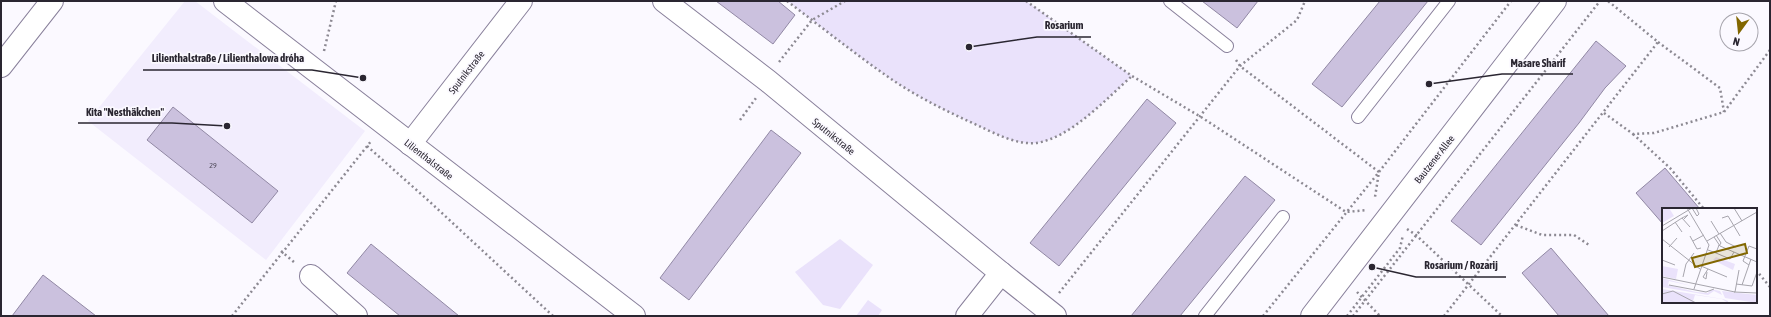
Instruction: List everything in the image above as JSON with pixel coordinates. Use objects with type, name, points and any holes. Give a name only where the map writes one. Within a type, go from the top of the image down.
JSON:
[{"type":"street","points":[[1,66],[52,1]]},
{"type":"street","name":"Lilienthalstraße","points":[[225,1],[634,316]]},
{"type":"street","name":"Sputnikstraße","points":[[410,144],[522,1]]},
{"type":"street","name":"Sputnikstraße","points":[[664,1],[768,81],[1051,313]]},
{"type":"street","name":"Bautzener Allee","points":[[1312,316],[1342,278],[1381,214],[1556,1]]},
{"type":"street","points":[[968,316],[1001,273]]},
{"type":"street","points":[[311,276],[356,316]]},
{"type":"lane","points":[[1170,1],[1227,46]]},
{"type":"lane","points":[[1358,117],[1448,1]]},
{"type":"lane","points":[[1205,316],[1283,217]]},
{"type":"path","points":[[318,73],[336,1]]},
{"type":"path","points":[[787,1],[883,74],[903,87],[961,118],[996,134],[1023,143],[1037,143],[1054,137],[1073,127],[1132,76]]},
{"type":"path","points":[[740,120],[768,81],[775,68],[812,20],[845,1]]},
{"type":"path","points":[[1026,1],[1132,76],[1200,117],[1346,212],[1381,214],[1416,235],[1502,316]]},
{"type":"path","points":[[1051,313],[1240,66],[1297,20],[1305,1]]},
{"type":"path","points":[[1263,316],[1379,172],[1511,1]]},
{"type":"path","points":[[1354,316],[1600,1]]},
{"type":"path","points":[[1608,1],[1658,42],[1720,88],[1724,112]]},
{"type":"path","points":[[1444,316],[1658,42]]},
{"type":"path","points":[[1227,46],[1240,66],[1379,172]]},
{"type":"path","points":[[1633,134],[1654,133],[1724,112],[1770,50]]},
{"type":"path","points":[[1604,113],[1633,134],[1670,168],[1703,208]]},
{"type":"path","points":[[232,316],[384,124]]},
{"type":"path","points":[[367,146],[553,316]]},
{"type":"path","points":[[1374,202],[1379,172]]},
{"type":"path","points":[[1516,225],[1542,235],[1574,235],[1589,245]]},
{"type":"path","points":[[1757,271],[1770,286]]},
{"type":"path","points":[[1342,278],[1380,316]]},
{"type":"shaded area","points":[[185,1],[195,1],[365,131],[266,260],[88,121]]},
{"type":"shaded area","points":[[787,1],[1026,1],[1132,76],[1088,116],[1062,134],[1049,140],[1036,143],[1014,141],[942,108],[906,89],[859,56]]},
{"type":"shaded area","points":[[840,239],[873,265],[840,309],[823,305],[795,272]]},
{"type":"shaded area","points":[[868,300],[882,310],[878,316],[856,316]]},
{"type":"building","points":[[716,1],[778,1],[795,15],[773,44]]},
{"type":"building","points":[[1202,1],[1258,1],[1237,28]]},
{"type":"building","points":[[1380,1],[1428,1],[1342,107],[1312,84]]},
{"type":"building","points":[[1596,41],[1626,66],[1605,88],[1579,123],[1481,245],[1451,221]]},
{"type":"building","points":[[1147,99],[1176,123],[1059,266],[1030,243]]},
{"type":"building","points":[[173,107],[278,191],[252,223],[147,140]]},
{"type":"building","points":[[771,130],[801,153],[689,300],[660,278]]},
{"type":"building","points":[[1665,168],[1699,208],[1662,208],[1662,223],[1636,193]]},
{"type":"building","points":[[1245,176],[1275,200],[1180,316],[1131,316]]},
{"type":"building","points":[[371,244],[459,316],[400,316],[347,273]]},
{"type":"building","points":[[1551,248],[1609,316],[1559,316],[1522,273]]},
{"type":"building","points":[[43,275],[96,316],[12,316]]},
{"type":"place","name":"Rosarium","points":[[969,47]]},
{"type":"place","name":"Lilienthalstraße / Lilienthalowa dróha","points":[[363,78]]},
{"type":"place","name":"Masare Sharif","points":[[1429,84]]},
{"type":"place","name":"Kita \"Nesthäkchen\"","points":[[227,126]]},
{"type":"place","name":"Rosarium / Rozarij","points":[[1372,267]]}]
